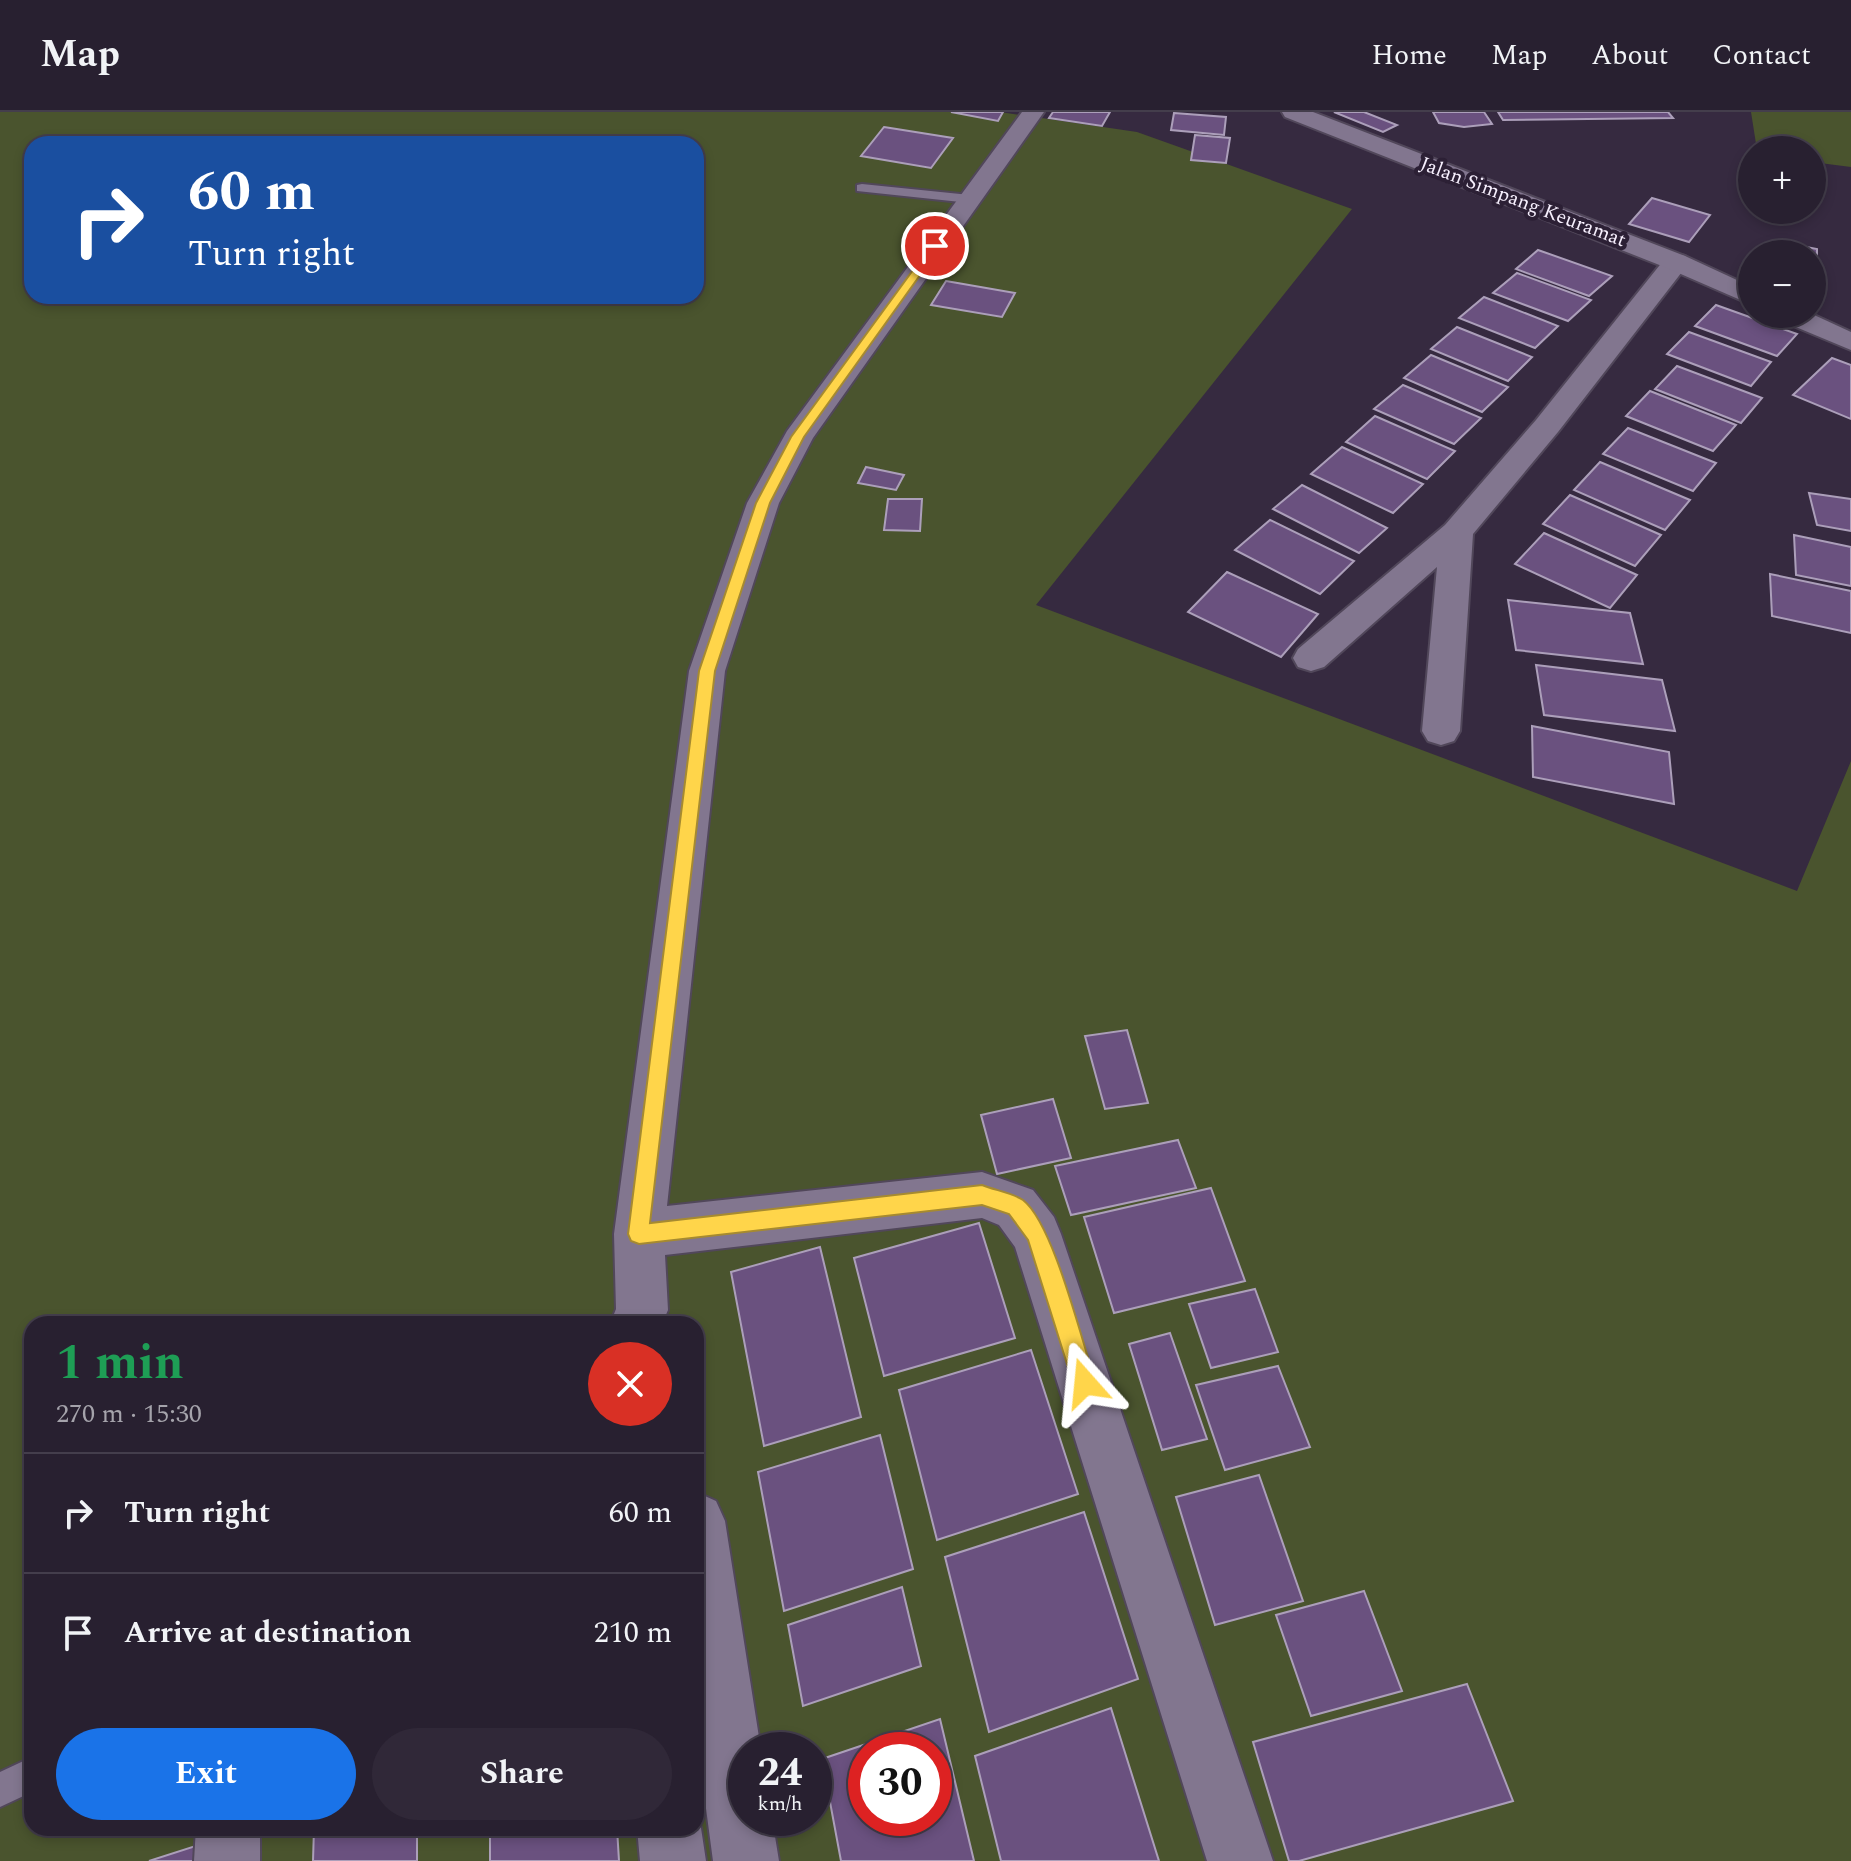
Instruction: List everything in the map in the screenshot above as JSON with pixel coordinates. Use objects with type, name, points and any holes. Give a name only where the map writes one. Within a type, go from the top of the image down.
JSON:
[{"type":"street","points":[[645,1316],[639,1234],[707,671],[763,503],[798,437],[1033,112]]},
{"type":"street","name":"Jalan Simpang Keuramat","points":[[1293,112],[1676,262],[1738,291]]},
{"type":"street","points":[[1311,658],[1457,532],[1547,426],[1676,262]]},
{"type":"street","points":[[1820,328],[1851,342]]},
{"type":"street","points":[[1441,731],[1457,532]]},
{"type":"street","points":[[639,1234],[982,1195],[1016,1207],[1036,1234],[1240,1861]]},
{"type":"street","points":[[704,1609],[746,1861]]},
{"type":"street","points":[[227,1861],[228,1836]]},
{"type":"street","points":[[670,1836],[673,1861]]},
{"type":"lane","points":[[862,188],[970,199]]},
{"type":"lane","points":[[0,1790],[24,1778]]},
{"type":"green space","points":[[0,112],[1000,112],[1137,132],[1352,209],[1036,605],[1797,891],[1851,761],[1851,1861],[0,1861]]},
{"type":"green space","points":[[1751,112],[1851,112],[1851,167],[1826,164],[1826,136],[1755,136]]},
{"type":"building","points":[[951,112],[1003,112],[998,121]]},
{"type":"building","points":[[1053,112],[1110,112],[1102,126],[1049,118]]},
{"type":"building","points":[[1334,112],[1364,112],[1397,125],[1383,132]]},
{"type":"building","points":[[1433,112],[1484,112],[1492,124],[1464,127],[1439,123]]},
{"type":"building","points":[[1498,112],[1668,112],[1673,118],[1503,120]]},
{"type":"building","points":[[1174,113],[1226,117],[1224,135],[1171,130]]},
{"type":"building","points":[[884,127],[953,138],[931,168],[861,156]]},
{"type":"building","points":[[1195,135],[1230,138],[1226,163],[1191,160]]},
{"type":"building","points":[[1652,198],[1710,215],[1689,242],[1629,224]]},
{"type":"building","points":[[1538,250],[1612,276],[1589,296],[1516,269]]},
{"type":"building","points":[[1517,273],[1591,300],[1568,321],[1493,293]]},
{"type":"building","points":[[946,281],[1015,293],[1002,317],[931,305]]},
{"type":"building","points":[[1484,297],[1558,326],[1535,348],[1459,318]]},
{"type":"building","points":[[1716,305],[1738,313],[1738,328],[1780,328],[1797,334],[1777,356],[1695,326]]},
{"type":"building","points":[[1457,327],[1532,357],[1508,381],[1431,349]]},
{"type":"building","points":[[1689,332],[1771,362],[1751,386],[1667,354]]},
{"type":"building","points":[[1431,355],[1508,387],[1482,412],[1404,378]]},
{"type":"building","points":[[1832,358],[1851,365],[1851,419],[1793,395]]},
{"type":"building","points":[[1677,366],[1762,398],[1741,423],[1655,389]]},
{"type":"building","points":[[1403,385],[1481,418],[1454,444],[1374,409]]},
{"type":"building","points":[[1650,391],[1736,425],[1713,451],[1626,416]]},
{"type":"building","points":[[1375,416],[1455,451],[1427,479],[1346,442]]},
{"type":"building","points":[[1628,428],[1716,463],[1693,491],[1603,454]]},
{"type":"building","points":[[1342,447],[1423,484],[1393,513],[1311,474]]},
{"type":"building","points":[[1600,462],[1690,500],[1665,530],[1574,490]]},
{"type":"building","points":[[866,467],[904,475],[896,490],[858,483]]},
{"type":"building","points":[[1302,485],[1387,528],[1359,553],[1273,509]]},
{"type":"building","points":[[1809,493],[1851,499],[1851,531],[1817,525]]},
{"type":"building","points":[[1570,495],[1661,535],[1635,566],[1543,524]]},
{"type":"building","points":[[888,499],[922,499],[920,531],[884,530]]},
{"type":"building","points":[[1270,520],[1354,561],[1320,594],[1235,550]]},
{"type":"building","points":[[1544,533],[1637,575],[1610,608],[1515,564]]},
{"type":"building","points":[[1794,535],[1851,547],[1851,586],[1796,575]]},
{"type":"building","points":[[1227,572],[1318,614],[1281,657],[1188,612]]},
{"type":"building","points":[[1770,574],[1851,591],[1851,633],[1772,616]]},
{"type":"building","points":[[1508,600],[1630,613],[1643,664],[1516,650]]},
{"type":"building","points":[[1536,665],[1662,680],[1675,731],[1544,715]]},
{"type":"building","points":[[1532,726],[1669,752],[1674,804],[1533,777]]},
{"type":"building","points":[[1127,1030],[1148,1103],[1105,1109],[1085,1036]]},
{"type":"building","points":[[1053,1099],[1071,1158],[997,1174],[981,1115]]},
{"type":"building","points":[[1178,1140],[1196,1188],[1071,1215],[1055,1166]]},
{"type":"building","points":[[1211,1188],[1245,1281],[1114,1313],[1084,1217]]},
{"type":"building","points":[[979,1223],[1015,1338],[884,1376],[854,1258]]},
{"type":"building","points":[[820,1247],[861,1417],[764,1446],[731,1272]]},
{"type":"building","points":[[1255,1289],[1278,1352],[1211,1368],[1189,1304]]},
{"type":"building","points":[[1170,1333],[1207,1439],[1162,1450],[1129,1344]]},
{"type":"building","points":[[1031,1350],[1078,1494],[937,1540],[899,1390]]},
{"type":"building","points":[[1278,1366],[1310,1447],[1225,1470],[1196,1385]]},
{"type":"building","points":[[880,1435],[913,1569],[784,1611],[758,1472]]},
{"type":"building","points":[[1259,1475],[1303,1601],[1215,1625],[1176,1497]]},
{"type":"building","points":[[1084,1512],[1138,1679],[989,1732],[945,1557]]},
{"type":"building","points":[[902,1587],[921,1666],[803,1706],[788,1625]]},
{"type":"building","points":[[1364,1591],[1402,1691],[1311,1716],[1276,1615]]},
{"type":"building","points":[[1467,1684],[1513,1801],[1299,1861],[1289,1861],[1253,1742]]},
{"type":"building","points":[[1111,1708],[1159,1861],[1001,1861],[975,1756]]},
{"type":"building","points":[[940,1719],[943,1732],[902,1732]]},
{"type":"building","points":[[848,1750],[848,1836],[952,1836],[952,1769],[974,1861],[841,1861],[832,1813],[832,1756]]},
{"type":"building","points":[[314,1836],[417,1836],[417,1861],[313,1861]]},
{"type":"building","points":[[490,1836],[617,1836],[619,1861],[490,1861]]},
{"type":"building","points":[[211,1841],[211,1861],[149,1861]]},
{"type":"route","points":[[935,246],[798,437],[763,503],[707,671],[639,1234],[982,1195],[1016,1207],[1036,1234],[1085,1383]]}]
